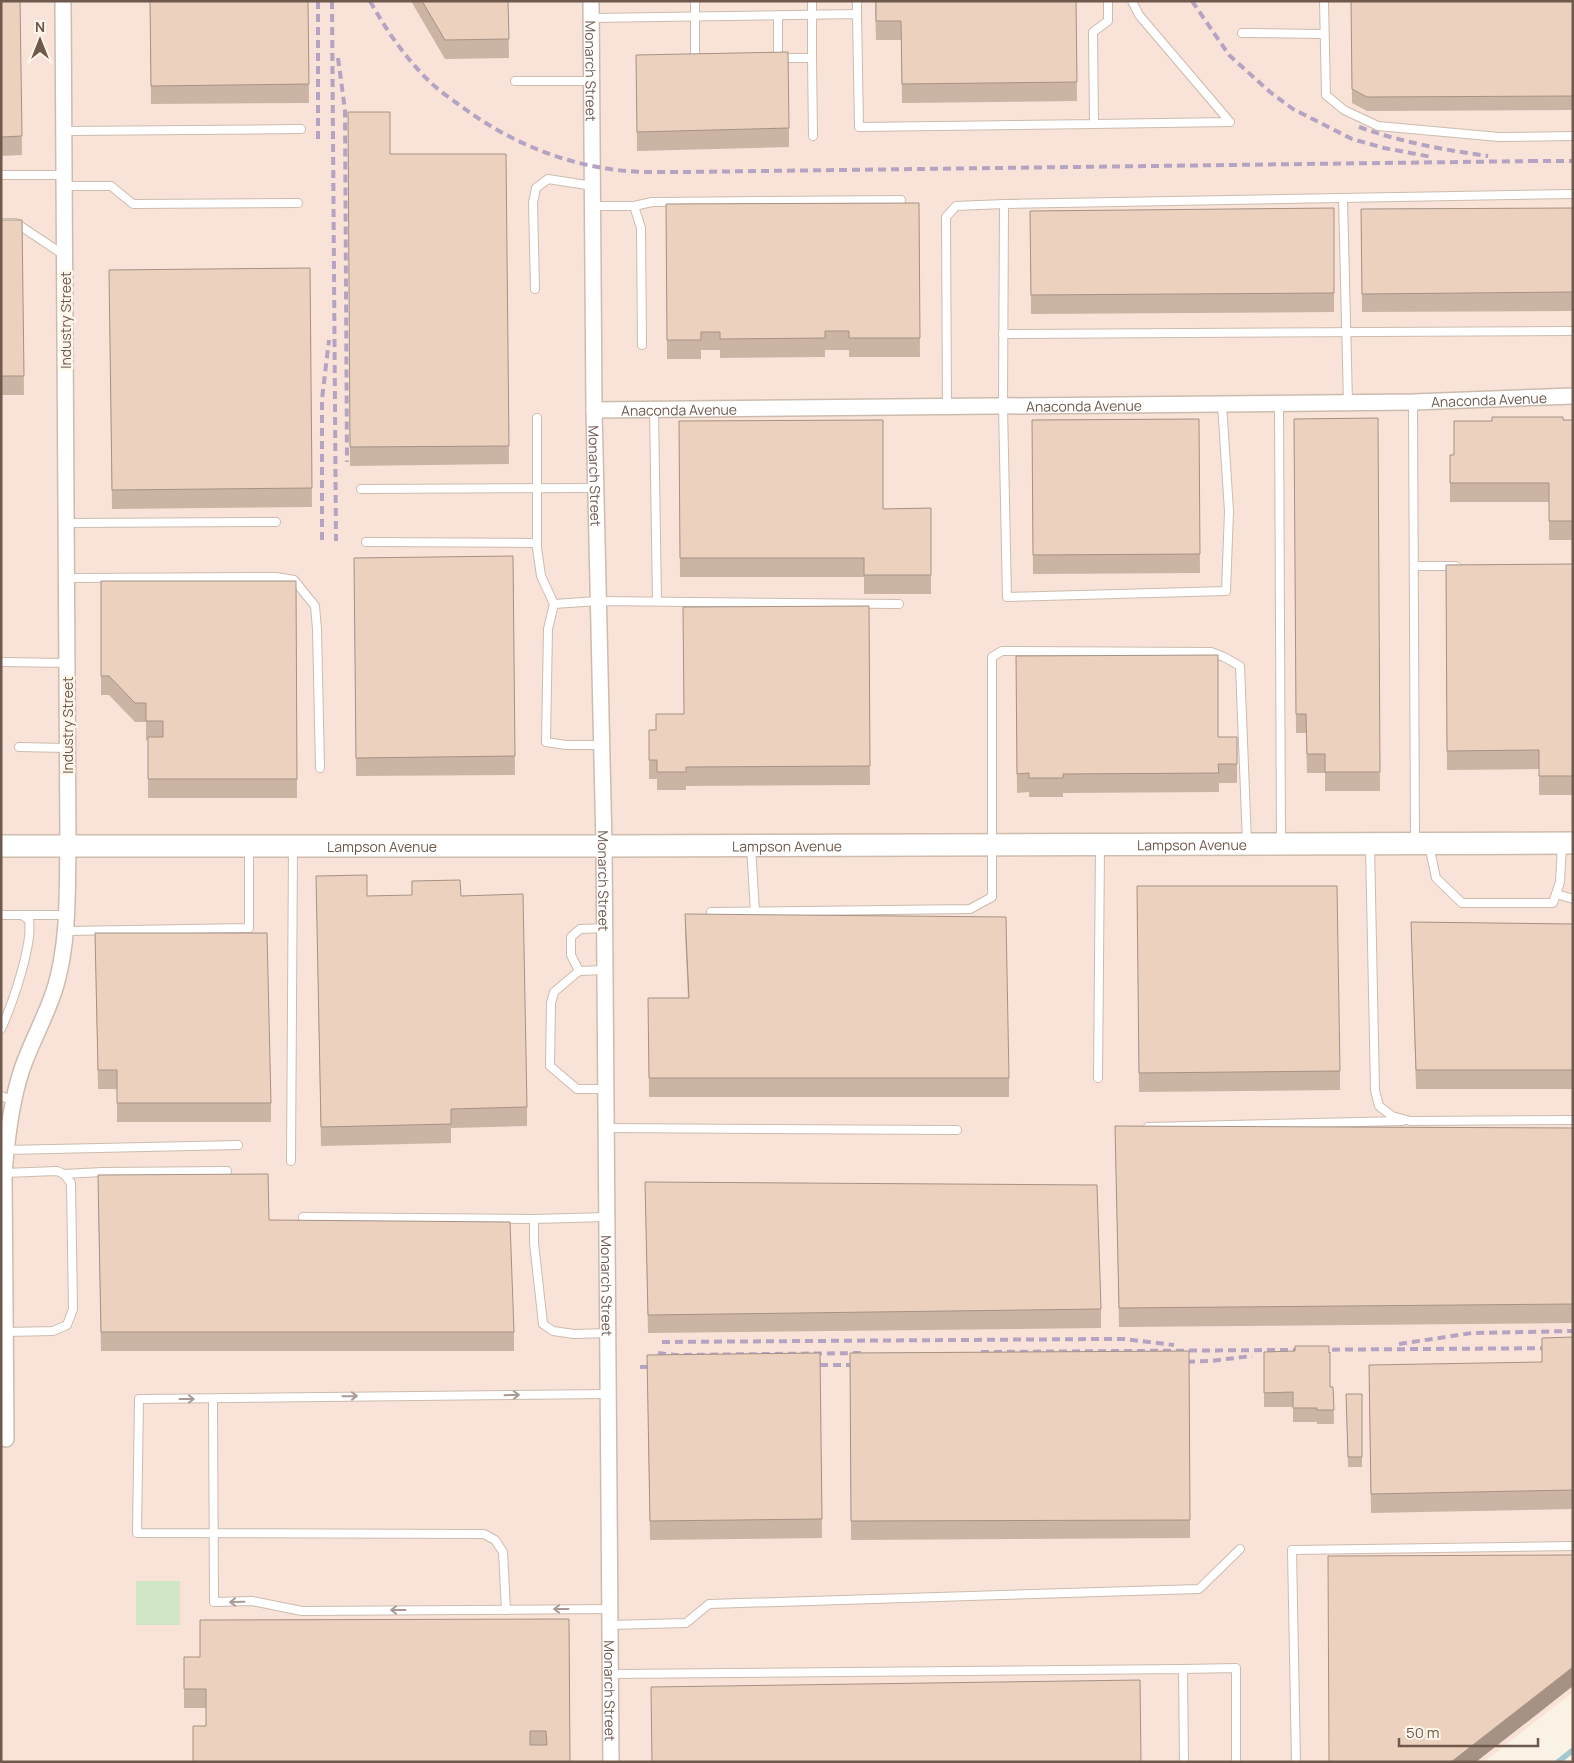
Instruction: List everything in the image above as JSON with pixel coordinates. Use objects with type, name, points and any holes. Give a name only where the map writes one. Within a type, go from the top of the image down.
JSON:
[{"type":"main road","name":"Lampson Avenue","points":[[1,846],[1567,843]]},
{"type":"street","name":"Industry Street","points":[[6,1439],[6,1332],[3,1253],[7,1098],[22,1069],[56,985],[67,915],[63,1]]},
{"type":"street","name":"Monarch Street","points":[[591,1],[594,410],[605,928],[611,1762]]},
{"type":"street","name":"Anaconda Avenue","points":[[594,410],[1348,403],[1573,396]]},
{"type":"lane","points":[[695,1],[695,59],[714,59]]},
{"type":"lane","points":[[812,1],[813,136]]},
{"type":"lane","points":[[857,1],[858,127],[1230,122],[1139,15],[1132,1]]},
{"type":"lane","points":[[1094,124],[1093,32],[1108,21],[1108,1]]},
{"type":"lane","points":[[1324,1],[1326,95],[1344,110],[1378,126],[1499,137],[1573,136]]},
{"type":"lane","points":[[591,18],[857,14]]},
{"type":"lane","points":[[778,15],[778,58]]},
{"type":"lane","points":[[1242,33],[1324,34]]},
{"type":"lane","points":[[769,58],[812,58]]},
{"type":"lane","points":[[515,81],[592,80]]},
{"type":"lane","points":[[64,131],[301,129]]},
{"type":"lane","points":[[1,175],[111,186],[133,204],[298,203]]},
{"type":"lane","points":[[535,289],[533,203],[536,188],[548,179],[593,186]]},
{"type":"lane","points":[[947,406],[946,217],[956,206],[1573,194]]},
{"type":"lane","points":[[1343,198],[1348,403]]},
{"type":"lane","points":[[593,206],[634,206],[661,201],[900,200]]},
{"type":"lane","points":[[1004,204],[1003,406],[1007,596],[1226,591],[1228,511],[1222,404]]},
{"type":"lane","points":[[634,206],[641,228],[642,345]]},
{"type":"lane","points":[[1,223],[16,223],[64,255]]},
{"type":"lane","points":[[1003,334],[1573,331]]},
{"type":"lane","points":[[1413,402],[1414,566],[1421,843],[1436,878],[1462,903],[1554,903],[1567,843]]},
{"type":"lane","points":[[1280,403],[1282,844]]},
{"type":"lane","points":[[654,409],[657,601]]},
{"type":"lane","points":[[537,418],[537,543],[541,576],[554,604],[548,629],[546,742],[602,745]]},
{"type":"lane","points":[[361,489],[596,488]]},
{"type":"lane","points":[[66,523],[276,522]]},
{"type":"lane","points":[[366,542],[537,543]]},
{"type":"lane","points":[[1414,566],[1464,566]]},
{"type":"lane","points":[[66,578],[276,577],[294,580],[315,606],[320,768]]},
{"type":"lane","points":[[554,604],[598,601],[657,601],[899,604]]},
{"type":"lane","points":[[711,912],[970,909],[992,896],[992,657],[1002,651],[1211,652],[1240,666],[1247,844]]},
{"type":"lane","points":[[1,662],[67,663]]},
{"type":"lane","points":[[19,747],[67,748]]},
{"type":"lane","points":[[1370,843],[1375,1090],[1380,1106],[1392,1116],[1410,1121]]},
{"type":"lane","points":[[1098,1078],[1100,844]]},
{"type":"lane","points":[[66,931],[249,928],[248,845]]},
{"type":"lane","points":[[291,1161],[292,845]]},
{"type":"lane","points":[[751,845],[755,912]]},
{"type":"lane","points":[[1556,894],[1573,899]]},
{"type":"lane","points":[[1,915],[67,915]]},
{"type":"lane","points":[[1,1029],[8,1015],[27,950],[30,928],[29,920],[22,915]]},
{"type":"lane","points":[[579,971],[572,955],[571,937],[580,929],[605,928]]},
{"type":"lane","points":[[605,970],[579,971],[554,992],[551,1003],[550,1066],[577,1089],[606,1089]]},
{"type":"lane","points":[[1139,1127],[1410,1121],[1573,1120]]},
{"type":"lane","points":[[606,1128],[957,1130]]},
{"type":"lane","points":[[6,1150],[238,1145]]},
{"type":"lane","points":[[4,1173],[57,1171],[64,1174],[72,1183],[73,1309],[67,1325],[52,1331],[6,1332]]},
{"type":"lane","points":[[64,1174],[226,1171]]},
{"type":"lane","points":[[302,1217],[534,1219],[607,1217]]},
{"type":"lane","points":[[534,1219],[534,1243],[542,1324],[552,1331],[574,1334],[608,1333]]},
{"type":"lane","points":[[506,1610],[503,1552],[495,1540],[484,1534],[138,1533],[138,1399],[608,1394]]},
{"type":"lane","points":[[213,1399],[214,1602],[252,1601],[302,1611],[610,1609]]},
{"type":"lane","points":[[1296,1762],[1292,1550],[1573,1546]]},
{"type":"lane","points":[[610,1625],[686,1623],[709,1604],[1199,1589],[1240,1549]]},
{"type":"lane","points":[[610,1674],[1236,1668],[1236,1762]]},
{"type":"lane","points":[[1183,1669],[1184,1762]]},
{"type":"shaded area","points":[[1,1],[1573,1],[1573,1692],[1484,1762],[1,1762]]},
{"type":"green space","points":[[136,1581],[180,1581],[180,1625],[136,1625]]},
{"type":"building","points":[[1,1],[20,1],[22,136],[1,137]]},
{"type":"building","points":[[150,1],[308,1],[309,84],[151,86]]},
{"type":"building","points":[[422,1],[508,1],[509,39],[445,40]]},
{"type":"building","points":[[876,1],[1076,1],[1077,82],[902,84],[901,21],[876,21]]},
{"type":"building","points":[[1351,1],[1573,1],[1573,96],[1367,97],[1352,89]]},
{"type":"building","points":[[788,52],[789,128],[637,132],[636,55]]},
{"type":"building","points":[[348,112],[390,112],[390,154],[506,154],[509,446],[350,447]]},
{"type":"building","points":[[919,203],[920,338],[849,338],[849,331],[825,331],[825,338],[720,339],[720,332],[701,332],[701,340],[667,340],[666,204]]},
{"type":"building","points":[[1334,208],[1334,293],[1031,295],[1030,211]]},
{"type":"building","points":[[1573,208],[1573,292],[1362,294],[1361,209]]},
{"type":"building","points":[[1,220],[22,220],[24,376],[1,376]]},
{"type":"building","points":[[310,268],[312,488],[112,490],[109,270]]},
{"type":"building","points":[[1492,417],[1563,417],[1563,420],[1573,420],[1573,521],[1549,521],[1549,483],[1450,483],[1450,455],[1454,455],[1454,421],[1492,421]]},
{"type":"building","points":[[1378,418],[1380,772],[1325,772],[1325,754],[1307,754],[1306,714],[1296,714],[1294,419]]},
{"type":"building","points":[[1199,419],[1200,554],[1033,555],[1032,420]]},
{"type":"building","points":[[883,420],[883,509],[931,508],[931,575],[864,575],[864,558],[680,558],[679,421]]},
{"type":"building","points":[[513,556],[515,756],[356,758],[354,558]]},
{"type":"building","points":[[1573,564],[1573,776],[1539,776],[1539,750],[1447,751],[1446,565]]},
{"type":"building","points":[[101,581],[296,581],[297,779],[148,779],[148,737],[163,737],[163,721],[146,721],[146,703],[135,703],[109,676],[101,676]]},
{"type":"building","points":[[869,606],[870,766],[686,767],[686,772],[657,772],[657,760],[649,760],[649,730],[656,730],[656,714],[684,714],[683,607]]},
{"type":"building","points":[[1218,655],[1218,737],[1237,737],[1237,764],[1218,764],[1219,773],[1063,774],[1063,778],[1029,778],[1029,773],[1017,774],[1016,656]]},
{"type":"building","points":[[367,875],[367,896],[412,895],[412,881],[460,880],[461,896],[523,894],[527,1107],[451,1109],[451,1124],[321,1127],[316,876]]},
{"type":"building","points":[[1137,886],[1337,886],[1340,1071],[1139,1073]]},
{"type":"building","points":[[685,914],[1006,917],[1009,1078],[649,1078],[648,998],[689,998]]},
{"type":"building","points":[[1411,922],[1573,924],[1573,1070],[1416,1070]]},
{"type":"building","points":[[95,933],[267,933],[271,1103],[117,1103],[117,1070],[98,1070]]},
{"type":"building","points":[[1115,1126],[1573,1128],[1573,1304],[1119,1308]]},
{"type":"building","points":[[268,1174],[269,1220],[510,1222],[514,1332],[101,1332],[98,1175]]},
{"type":"building","points":[[645,1182],[1097,1185],[1101,1309],[648,1315]]},
{"type":"building","points":[[1573,1337],[1573,1490],[1371,1494],[1369,1365],[1542,1362],[1542,1338]]},
{"type":"building","points":[[1295,1346],[1329,1346],[1330,1387],[1333,1387],[1334,1410],[1293,1408],[1293,1392],[1264,1393],[1264,1352],[1295,1351]]},
{"type":"building","points":[[1189,1351],[1190,1520],[851,1521],[850,1353]]},
{"type":"building","points":[[820,1353],[822,1519],[650,1521],[647,1355]]},
{"type":"building","points":[[1346,1394],[1362,1394],[1362,1457],[1348,1457]]},
{"type":"building","points":[[1573,1555],[1573,1667],[1451,1762],[1329,1762],[1328,1556]]},
{"type":"building","points":[[569,1619],[570,1762],[193,1762],[193,1726],[206,1726],[206,1689],[184,1689],[184,1657],[200,1657],[200,1620]],"holes":[[[530,1731],[546,1731],[547,1745],[530,1745]]]},
{"type":"building","points":[[1140,1680],[1141,1762],[652,1762],[651,1687]]},
{"type":"waterway","points":[[1558,1762],[1573,1750]]},
{"type":"railway","points":[[318,1],[318,139]]},
{"type":"railway","points":[[332,1],[336,541]]},
{"type":"railway","points":[[370,1],[396,43],[411,62],[439,90],[475,116],[511,137],[549,154],[610,169],[638,172],[686,172],[1537,161]]},
{"type":"railway","points":[[1192,1],[1229,55],[1270,92],[1293,109],[1352,139],[1384,148],[1432,157]]},
{"type":"railway","points":[[338,58],[345,110],[347,462]]},
{"type":"railway","points":[[1359,127],[1423,145],[1488,156]]},
{"type":"railway","points":[[1530,161],[1573,161]]},
{"type":"railway","points":[[322,540],[322,399],[329,340]]},
{"type":"railway","points":[[1399,1344],[1472,1333],[1573,1331]]},
{"type":"railway","points":[[662,1342],[1123,1339],[1174,1345]]},
{"type":"railway","points":[[981,1352],[1573,1348]]},
{"type":"railway","points":[[658,1353],[676,1355],[863,1353]]},
{"type":"railway","points":[[1174,1362],[1210,1361],[1252,1356]]},
{"type":"railway","points":[[807,1365],[865,1365]]},
{"type":"railway","points":[[640,1367],[662,1366]]}]
